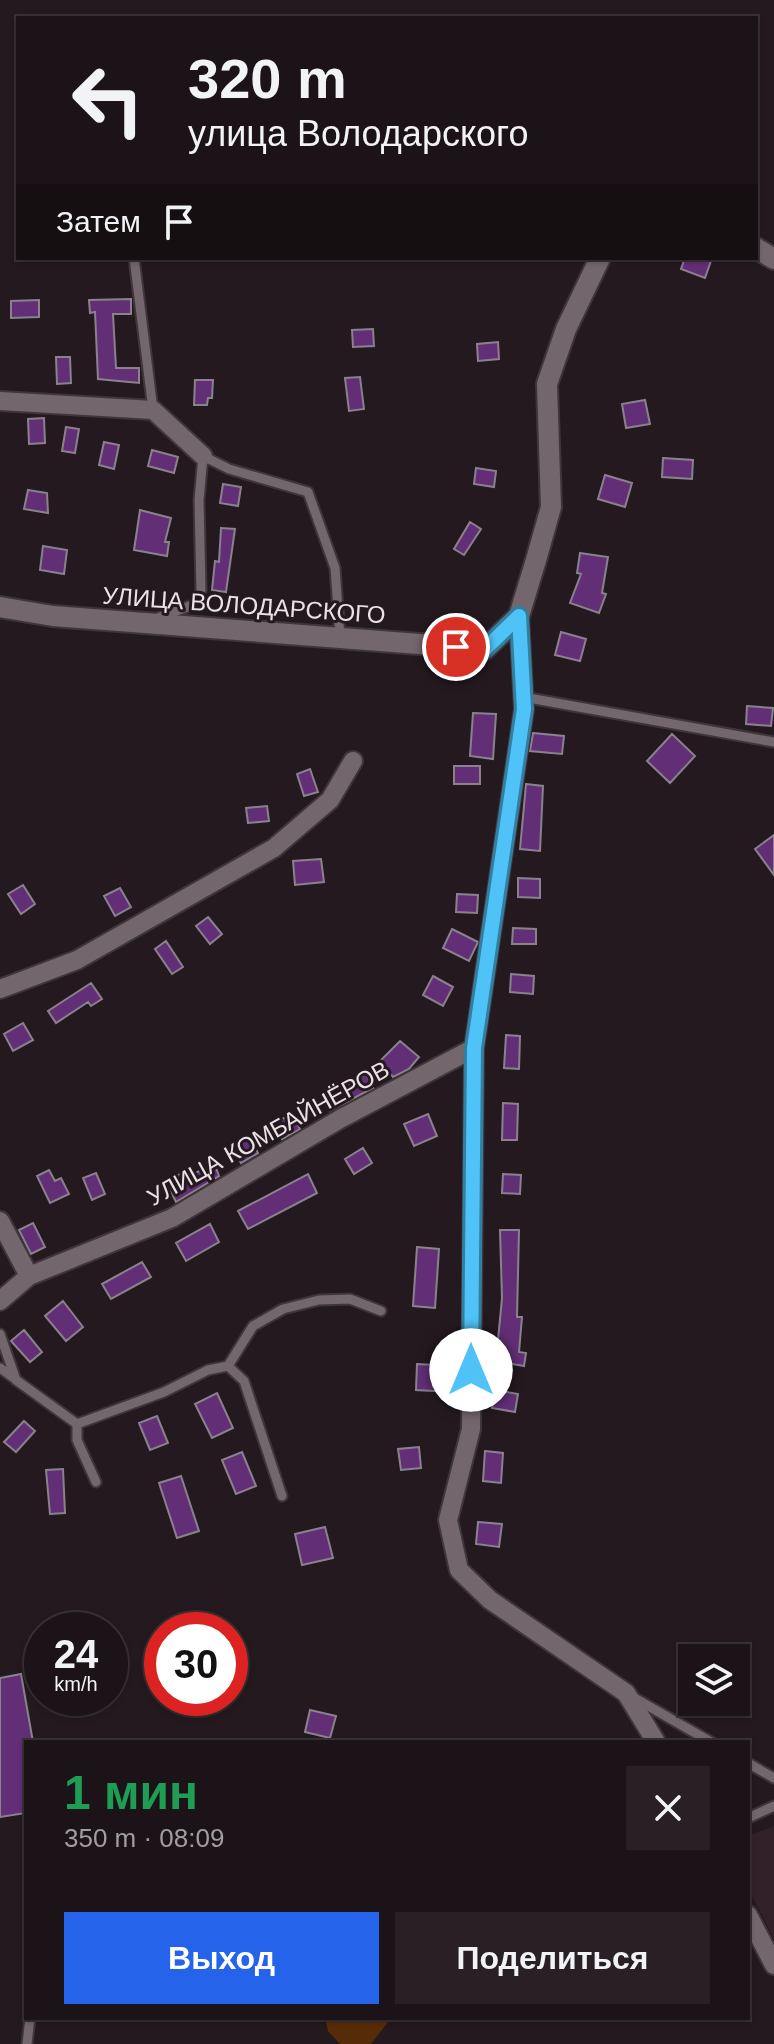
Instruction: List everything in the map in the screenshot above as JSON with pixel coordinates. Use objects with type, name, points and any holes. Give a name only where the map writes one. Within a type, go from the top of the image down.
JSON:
[{"type":"street","points":[[599,260],[566,329],[547,384],[551,507],[519,616],[524,709],[474,1048],[471,1429],[448,1520],[459,1570],[490,1600],[626,1693],[655,1740]]},
{"type":"street","points":[[0,401],[153,410],[203,456]]},
{"type":"street","name":"УЛИЦА ВОЛОДАРСКОГО","points":[[0,607],[53,616],[485,649],[519,616]]},
{"type":"street","points":[[0,989],[77,960],[274,848],[330,800],[353,761]]},
{"type":"street","name":"УЛИЦА КОМБАЙНЁРОВ","points":[[0,1301],[29,1276],[172,1218],[340,1119],[474,1048]]},
{"type":"street","points":[[0,1221],[7,1243],[29,1276]]},
{"type":"street","points":[[750,1919],[774,1965]]},
{"type":"lane","points":[[134,260],[153,410]]},
{"type":"lane","points":[[145,623],[195,604],[201,590],[199,500],[203,456],[229,469],[308,492],[335,568],[341,638]]},
{"type":"lane","points":[[523,697],[774,742]]},
{"type":"lane","points":[[77,1424],[164,1392],[188,1378],[228,1366],[253,1326],[283,1309],[319,1300],[350,1299],[381,1311]]},
{"type":"lane","points":[[0,1334],[16,1380]]},
{"type":"lane","points":[[228,1366],[244,1381],[282,1496]]},
{"type":"lane","points":[[0,1368],[77,1424]]},
{"type":"lane","points":[[77,1424],[77,1440],[96,1482]]},
{"type":"lane","points":[[626,1693],[708,1740]]},
{"type":"lane","points":[[750,1764],[774,1778]]},
{"type":"lane","points":[[750,1817],[774,1806]]},
{"type":"lane","points":[[27,2044],[30,2020]]},
{"type":"shaded area","points":[[774,1826],[774,1939],[750,1892],[750,1835]]},
{"type":"shaded area","points":[[325,2020],[389,2020],[371,2044],[340,2044],[328,2031]]},
{"type":"building","points":[[684,260],[711,260],[705,278],[681,269]]},
{"type":"building","points":[[131,299],[131,314],[113,314],[116,368],[139,368],[139,383],[98,379],[95,312],[90,313],[89,300]]},
{"type":"building","points":[[39,300],[39,317],[11,318],[11,301]]},
{"type":"building","points":[[373,329],[374,346],[353,347],[352,330]]},
{"type":"building","points":[[498,342],[499,359],[478,361],[477,344]]},
{"type":"building","points":[[56,357],[70,357],[71,383],[57,384]]},
{"type":"building","points":[[360,377],[364,409],[349,411],[345,378]]},
{"type":"building","points":[[195,380],[213,380],[212,398],[208,398],[207,405],[194,405]]},
{"type":"building","points":[[645,400],[650,424],[626,428],[622,404]]},
{"type":"building","points":[[44,418],[45,443],[29,444],[28,419]]},
{"type":"building","points":[[66,427],[79,429],[75,453],[62,451]]},
{"type":"building","points":[[104,442],[119,445],[114,469],[99,465]]},
{"type":"building","points":[[152,450],[178,457],[174,473],[148,466]]},
{"type":"building","points":[[663,458],[693,460],[692,479],[662,477]]},
{"type":"building","points":[[476,468],[496,471],[494,487],[474,484]]},
{"type":"building","points":[[605,475],[632,483],[625,507],[598,499]]},
{"type":"building","points":[[223,484],[241,487],[238,506],[220,503]]},
{"type":"building","points":[[28,490],[47,493],[48,513],[24,509]]},
{"type":"building","points":[[140,510],[171,518],[165,542],[169,542],[167,556],[134,550]]},
{"type":"building","points":[[470,522],[481,529],[464,555],[454,549]]},
{"type":"building","points":[[221,528],[235,529],[226,592],[212,590],[215,561],[219,562]]},
{"type":"building","points":[[43,546],[67,550],[64,574],[40,570]]},
{"type":"building","points":[[580,553],[608,557],[602,593],[606,594],[599,613],[570,603],[581,574],[577,573]]},
{"type":"building","points":[[561,632],[586,639],[580,661],[555,655]]},
{"type":"building","points":[[747,706],[773,708],[771,726],[746,724]]},
{"type":"building","points":[[473,713],[496,714],[493,759],[470,756]]},
{"type":"building","points":[[533,733],[564,736],[562,754],[530,751]]},
{"type":"building","points":[[672,734],[695,756],[670,783],[647,761]]},
{"type":"building","points":[[454,766],[480,766],[480,784],[454,784]]},
{"type":"building","points":[[310,769],[318,792],[304,796],[297,774]]},
{"type":"building","points":[[526,784],[543,786],[540,851],[520,849]]},
{"type":"building","points":[[267,806],[269,821],[248,823],[246,808]]},
{"type":"building","points":[[774,835],[774,875],[755,849]]},
{"type":"building","points":[[321,859],[324,882],[295,885],[293,861]]},
{"type":"building","points":[[518,878],[540,879],[540,898],[518,897]]},
{"type":"building","points":[[23,885],[35,904],[21,914],[8,894]]},
{"type":"building","points":[[120,888],[131,907],[115,916],[104,896]]},
{"type":"building","points":[[457,894],[478,895],[477,913],[456,912]]},
{"type":"building","points":[[208,917],[222,934],[210,944],[196,926]]},
{"type":"building","points":[[513,928],[536,929],[536,944],[512,944]]},
{"type":"building","points":[[452,929],[478,942],[469,961],[443,948]]},
{"type":"building","points":[[166,941],[183,967],[172,974],[155,949]]},
{"type":"building","points":[[511,974],[534,976],[533,994],[510,992]]},
{"type":"building","points":[[433,976],[453,987],[443,1006],[423,995]]},
{"type":"building","points":[[91,983],[102,999],[91,1006],[88,1002],[56,1023],[48,1011]]},
{"type":"building","points":[[23,1023],[33,1040],[13,1051],[4,1034]]},
{"type":"building","points":[[506,1035],[520,1036],[519,1069],[504,1068]]},
{"type":"building","points":[[400,1041],[419,1057],[409,1069],[393,1077],[380,1061]]},
{"type":"building","points":[[366,1074],[373,1088],[330,1111],[324,1094],[355,1083],[354,1080]]},
{"type":"building","points":[[503,1103],[518,1104],[517,1140],[502,1140]]},
{"type":"building","points":[[292,1114],[300,1129],[282,1139],[274,1123]]},
{"type":"building","points":[[428,1114],[437,1136],[414,1146],[404,1124]]},
{"type":"building","points":[[250,1138],[258,1153],[241,1163],[232,1147]]},
{"type":"building","points":[[363,1148],[372,1163],[354,1174],[345,1159]]},
{"type":"building","points":[[215,1165],[219,1176],[176,1202],[166,1181]]},
{"type":"building","points":[[49,1170],[55,1181],[61,1178],[69,1194],[50,1203],[37,1176]]},
{"type":"building","points":[[96,1173],[105,1194],[92,1200],[83,1178]]},
{"type":"building","points":[[308,1174],[317,1193],[248,1229],[238,1211]]},
{"type":"building","points":[[503,1174],[521,1175],[520,1194],[502,1193]]},
{"type":"building","points":[[33,1223],[45,1247],[31,1254],[19,1230]]},
{"type":"building","points":[[210,1224],[219,1242],[186,1261],[176,1243]]},
{"type":"building","points":[[500,1230],[519,1230],[517,1317],[522,1317],[519,1352],[526,1353],[524,1366],[496,1361],[502,1298]]},
{"type":"building","points":[[417,1247],[439,1249],[435,1308],[413,1306]]},
{"type":"building","points":[[142,1262],[151,1277],[111,1299],[102,1284]]},
{"type":"building","points":[[63,1301],[83,1327],[66,1341],[45,1316]]},
{"type":"building","points":[[24,1330],[42,1352],[30,1362],[11,1341]]},
{"type":"building","points":[[417,1364],[453,1366],[452,1392],[416,1390]]},
{"type":"building","points":[[495,1390],[518,1394],[515,1412],[492,1408]]},
{"type":"building","points":[[217,1393],[233,1428],[212,1438],[195,1404]]},
{"type":"building","points":[[157,1416],[168,1443],[150,1450],[139,1423]]},
{"type":"building","points":[[24,1421],[35,1431],[16,1452],[4,1442]]},
{"type":"building","points":[[419,1447],[421,1468],[401,1470],[398,1449]]},
{"type":"building","points":[[485,1451],[503,1453],[501,1483],[483,1481]]},
{"type":"building","points":[[242,1452],[256,1486],[236,1494],[222,1460]]},
{"type":"building","points":[[63,1469],[65,1513],[50,1514],[46,1470]]},
{"type":"building","points":[[181,1476],[199,1531],[177,1538],[159,1483]]},
{"type":"building","points":[[478,1522],[502,1524],[499,1547],[476,1544]]},
{"type":"building","points":[[325,1527],[333,1558],[302,1565],[295,1534]]},
{"type":"building","points":[[21,1674],[24,1716],[28,1716],[33,1740],[24,1740],[24,1813],[0,1817],[0,1678]]},
{"type":"building","points":[[310,1710],[336,1716],[330,1738],[305,1732]]},
{"type":"route","points":[[456,647],[485,649],[519,616],[524,709],[474,1048],[471,1370]]}]
